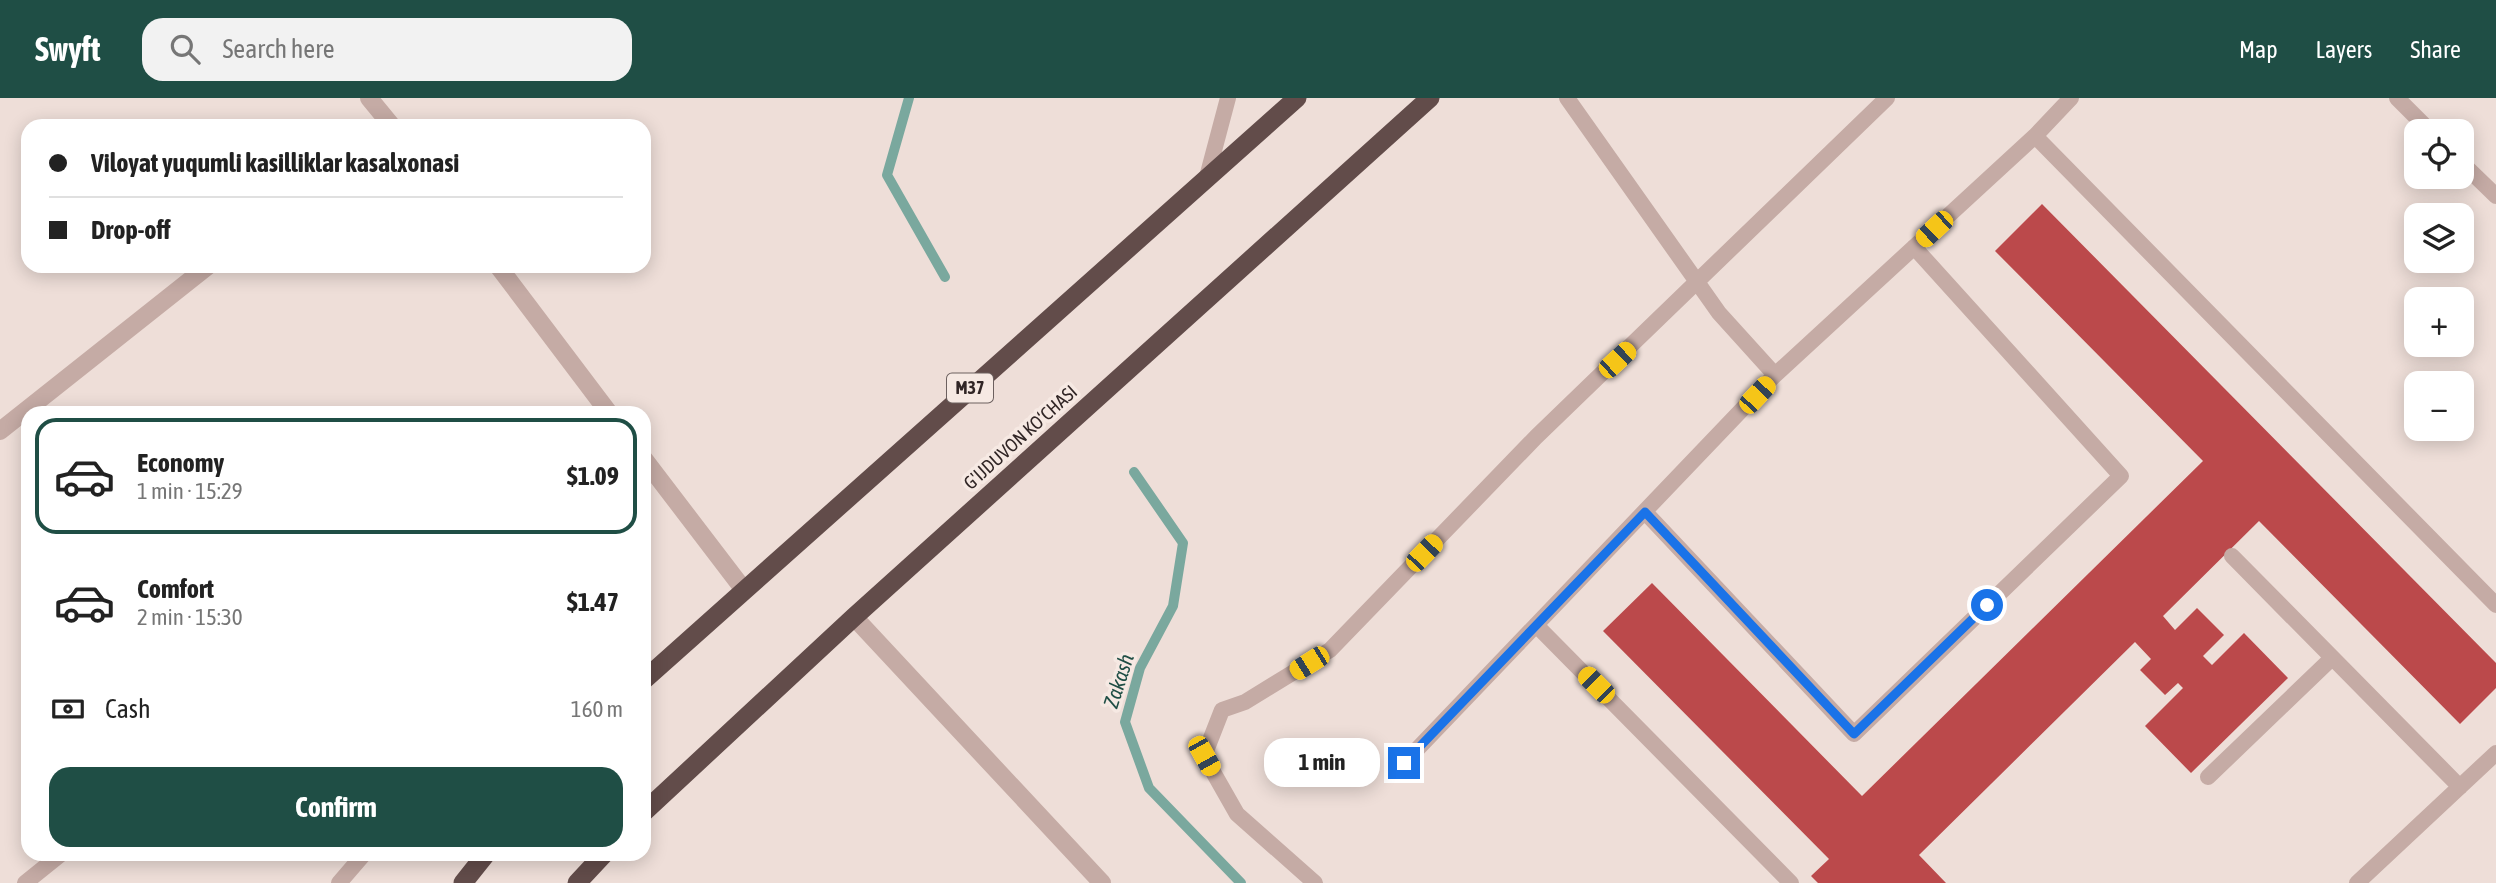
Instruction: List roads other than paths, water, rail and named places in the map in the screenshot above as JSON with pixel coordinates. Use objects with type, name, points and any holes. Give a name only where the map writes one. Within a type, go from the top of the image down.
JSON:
[{"type":"highway","name":"M37","points":[[651,674],[1297,98]]},
{"type":"highway","name":"G'IJDUVON KO‘CHASI","points":[[651,806],[854,617],[1430,98]]},
{"type":"highway","points":[[463,883],[480,861]]},
{"type":"highway","points":[[577,883],[597,861]]},
{"type":"street","points":[[369,98],[385,119]]},
{"type":"street","points":[[32,406],[199,273]]},
{"type":"street","points":[[503,273],[604,406]]},
{"type":"street","points":[[0,431],[21,414]]},
{"type":"street","points":[[651,468],[744,590]]},
{"type":"street","points":[[854,617],[1102,883]]},
{"type":"lane","points":[[1207,177],[1228,98]]},
{"type":"lane","points":[[1567,98],[1719,313],[1775,375]]},
{"type":"lane","points":[[1315,883],[1237,814],[1204,756],[1222,710],[1245,702],[1330,649],[1536,437],[1887,98]]},
{"type":"lane","points":[[1404,763],[1775,375],[2035,136],[2071,98]]},
{"type":"lane","points":[[2397,98],[2418,119]]},
{"type":"lane","points":[[2035,136],[2496,605]]},
{"type":"lane","points":[[2474,175],[2496,196]]},
{"type":"lane","points":[[1645,512],[1854,734],[2121,476],[1914,247]]},
{"type":"lane","points":[[2232,556],[2460,787]]},
{"type":"lane","points":[[1537,626],[1791,883]]},
{"type":"lane","points":[[2208,777],[2332,658]]},
{"type":"lane","points":[[2357,883],[2496,752]]},
{"type":"lane","points":[[25,883],[52,861]]},
{"type":"lane","points":[[339,883],[358,861]]},
{"type":"waterway","name":"Zakash","points":[[909,98],[887,175],[945,277]]},
{"type":"waterway","name":"Zakash","points":[[1134,472],[1183,543],[1173,606],[1140,668],[1125,722],[1149,788],[1241,883]]}]
